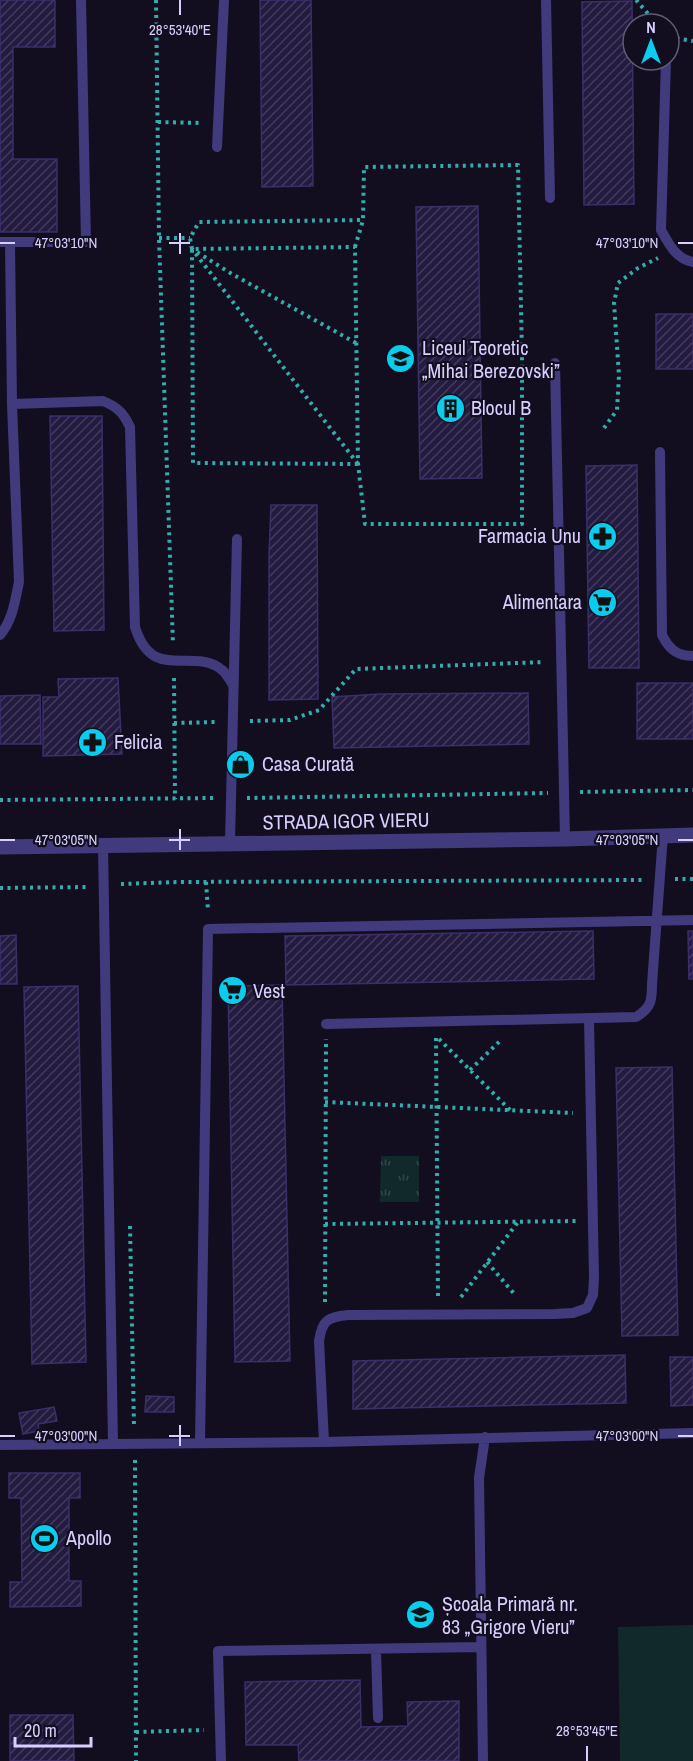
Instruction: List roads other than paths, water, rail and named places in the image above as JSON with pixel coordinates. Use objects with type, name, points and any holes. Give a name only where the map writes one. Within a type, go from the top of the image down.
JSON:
[{"type":"street","name":"STRADA IGOR VIERU","points":[[0,847],[693,835]]},
{"type":"lane","points":[[0,635],[14,607],[19,582],[5,242],[86,242],[81,0]]},
{"type":"lane","points":[[217,147],[224,0]]},
{"type":"lane","points":[[546,0],[550,198]]},
{"type":"lane","points":[[666,72],[661,230],[672,251],[693,262]]},
{"type":"lane","points":[[555,363],[565,839]]},
{"type":"lane","points":[[12,404],[103,401],[116,406],[124,415],[130,427],[132,450],[135,627],[144,646],[153,654],[164,660],[209,663],[226,673],[233,685]]},
{"type":"lane","points":[[660,452],[662,635],[673,651],[693,656]]},
{"type":"lane","points":[[231,843],[237,539]]},
{"type":"lane","points":[[326,1024],[636,1017],[647,1010],[652,1000],[663,835]]},
{"type":"lane","points":[[103,846],[113,1444]]},
{"type":"lane","points":[[200,1443],[208,929],[693,920]]},
{"type":"lane","points":[[324,1442],[319,1341],[321,1328],[332,1317],[573,1313],[587,1308],[593,1295],[594,1278],[588,1019]]},
{"type":"lane","points":[[0,1445],[324,1442],[693,1433]]},
{"type":"lane","points":[[483,1761],[479,1478],[485,1437]]},
{"type":"lane","points":[[221,1761],[218,1652],[481,1647]]},
{"type":"lane","points":[[376,1650],[378,1718]]},
{"type":"place","name":"Liceul Teoretic „Mihai Berezovski”","points":[[401,359]]},
{"type":"place","name":"Blocul B","points":[[450,408]]},
{"type":"place","name":"Farmacia Unu","points":[[602,536]]},
{"type":"place","name":"Alimentara","points":[[603,602]]},
{"type":"place","name":"Felicia","points":[[93,742]]},
{"type":"place","name":"Casa Curată","points":[[241,764]]},
{"type":"place","name":"Vest","points":[[232,991]]},
{"type":"place","name":"Apollo","points":[[45,1538]]},
{"type":"place","name":"Școala Primară nr. 83 „Grigore Vieru”","points":[[421,1615]]}]
